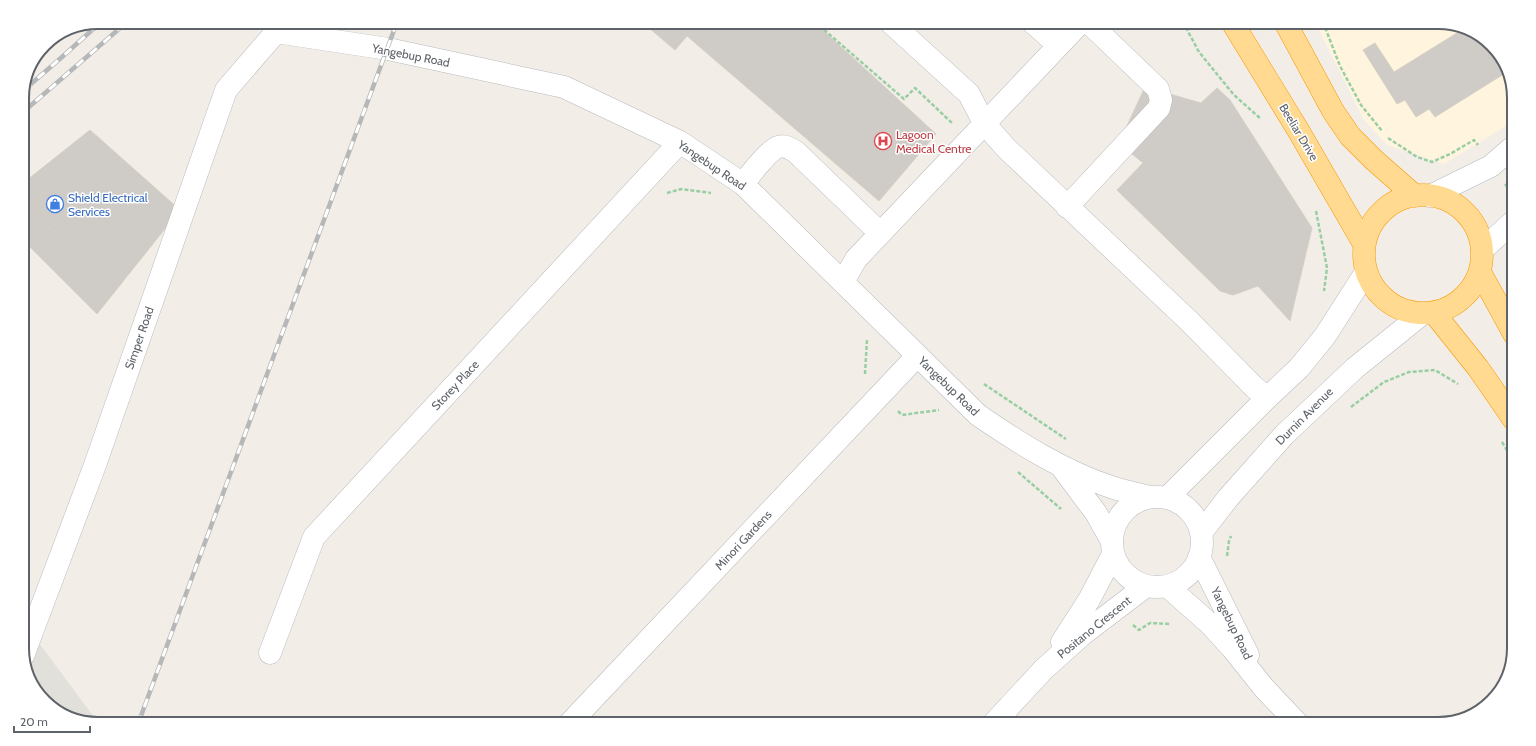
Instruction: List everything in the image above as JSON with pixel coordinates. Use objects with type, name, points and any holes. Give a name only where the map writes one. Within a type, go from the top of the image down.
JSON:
[{"type":"highway","name":"Beeliar Drive","points":[[1236,29],[1302,136],[1364,244]]},
{"type":"highway","points":[[1289,29],[1333,111],[1350,136],[1374,160],[1422,196]]},
{"type":"highway","points":[[1422,196],[1444,199],[1456,205],[1466,214],[1480,237],[1482,250],[1480,272],[1473,286],[1463,299],[1449,308],[1428,313],[1399,309],[1388,303],[1379,294],[1366,272],[1364,244],[1368,231],[1376,218],[1387,207],[1400,199],[1422,196]]},
{"type":"highway","points":[[1480,272],[1507,321]]},
{"type":"highway","points":[[1428,313],[1478,368],[1507,410]]},
{"type":"street","points":[[898,29],[969,94],[984,123],[1006,148],[1189,321],[1254,387],[1267,398]]},
{"type":"street","points":[[1040,29],[1058,45]]},
{"type":"street","points":[[843,282],[856,259],[1074,29]]},
{"type":"street","points":[[1067,207],[1159,108],[1161,100],[1158,89],[1095,29]]},
{"type":"street","name":"Yangebup Road","points":[[276,32],[388,49],[564,87],[680,142],[743,184],[978,415],[1009,436],[1060,465],[1092,480],[1112,488],[1158,497]]},
{"type":"street","name":"Simper Road","points":[[29,640],[95,464],[226,90],[276,32]]},
{"type":"street","name":"Storey Place","points":[[270,653],[314,537],[680,142]]},
{"type":"street","points":[[743,184],[776,147],[787,147],[796,152],[880,233]]},
{"type":"street","points":[[1422,196],[1491,166],[1507,152]]},
{"type":"street","points":[[1482,250],[1507,227]]},
{"type":"street","points":[[1158,497],[1179,503],[1189,510],[1201,533],[1202,545],[1194,568],[1185,577],[1156,586],[1128,577],[1118,567],[1112,547],[1114,526],[1120,514],[1133,503],[1158,497],[1299,368],[1325,336],[1366,272]]},
{"type":"street","name":"Durnin Avenue","points":[[1201,533],[1228,498],[1284,435],[1355,368],[1428,313]]},
{"type":"street","name":"Minori Gardens","points":[[577,717],[917,356]]},
{"type":"street","name":"Yangebup Road","points":[[1060,465],[1096,513],[1112,547]]},
{"type":"street","name":"Positano Crescent","points":[[1044,669],[1082,612],[1112,547]]},
{"type":"street","name":"Yangebup Road","points":[[1199,557],[1264,688]]},
{"type":"street","name":"Yangebup Road","points":[[1156,586],[1210,624],[1232,648],[1264,688],[1291,717]]},
{"type":"street","name":"Positano Crescent","points":[[999,717],[1044,669],[1083,634],[1156,586]]},
{"type":"path","points":[[823,29],[904,99],[915,88],[955,125]]},
{"type":"path","points":[[1326,29],[1340,66],[1361,105],[1386,137],[1418,157],[1432,162],[1450,154],[1474,140]]},
{"type":"path","points":[[1384,382],[1409,372],[1436,370],[1461,388]]},
{"type":"path","points":[[1502,441],[1507,450]]},
{"type":"shaded area","points":[[1318,29],[1438,29],[1456,31],[1469,36],[1490,52],[1500,67],[1506,84],[1507,125],[1444,164],[1387,145],[1364,120]]},
{"type":"shaded area","points":[[29,629],[93,716],[80,715],[67,710],[46,694],[36,679],[30,662]]},
{"type":"building","points":[[650,29],[822,29],[936,134],[879,201],[687,36],[675,50]]},
{"type":"building","points":[[1459,32],[1469,36],[1484,46],[1500,67],[1503,75],[1435,117],[1429,109],[1416,117],[1405,100],[1397,104],[1363,50],[1375,43],[1394,72]]},
{"type":"building","points":[[1145,87],[1201,103],[1217,88],[1230,100],[1312,228],[1290,321],[1258,286],[1233,295],[1220,291],[1117,190],[1143,163],[1119,143]]},
{"type":"building","points":[[90,130],[180,210],[97,314],[29,246],[29,178]]},
{"type":"building","name":"Shield Electrical Services","points":[[57,181],[78,206],[69,208],[50,229],[30,207]]},
{"type":"railway","points":[[29,107],[119,29]]},
{"type":"railway","points":[[141,717],[394,29]]},
{"type":"railway","points":[[30,85],[93,30]]},
{"type":"place","name":"Lagoon Medical Centre","points":[[883,141]]},
{"type":"place","name":"Shield Electrical Services","points":[[55,204]]}]
